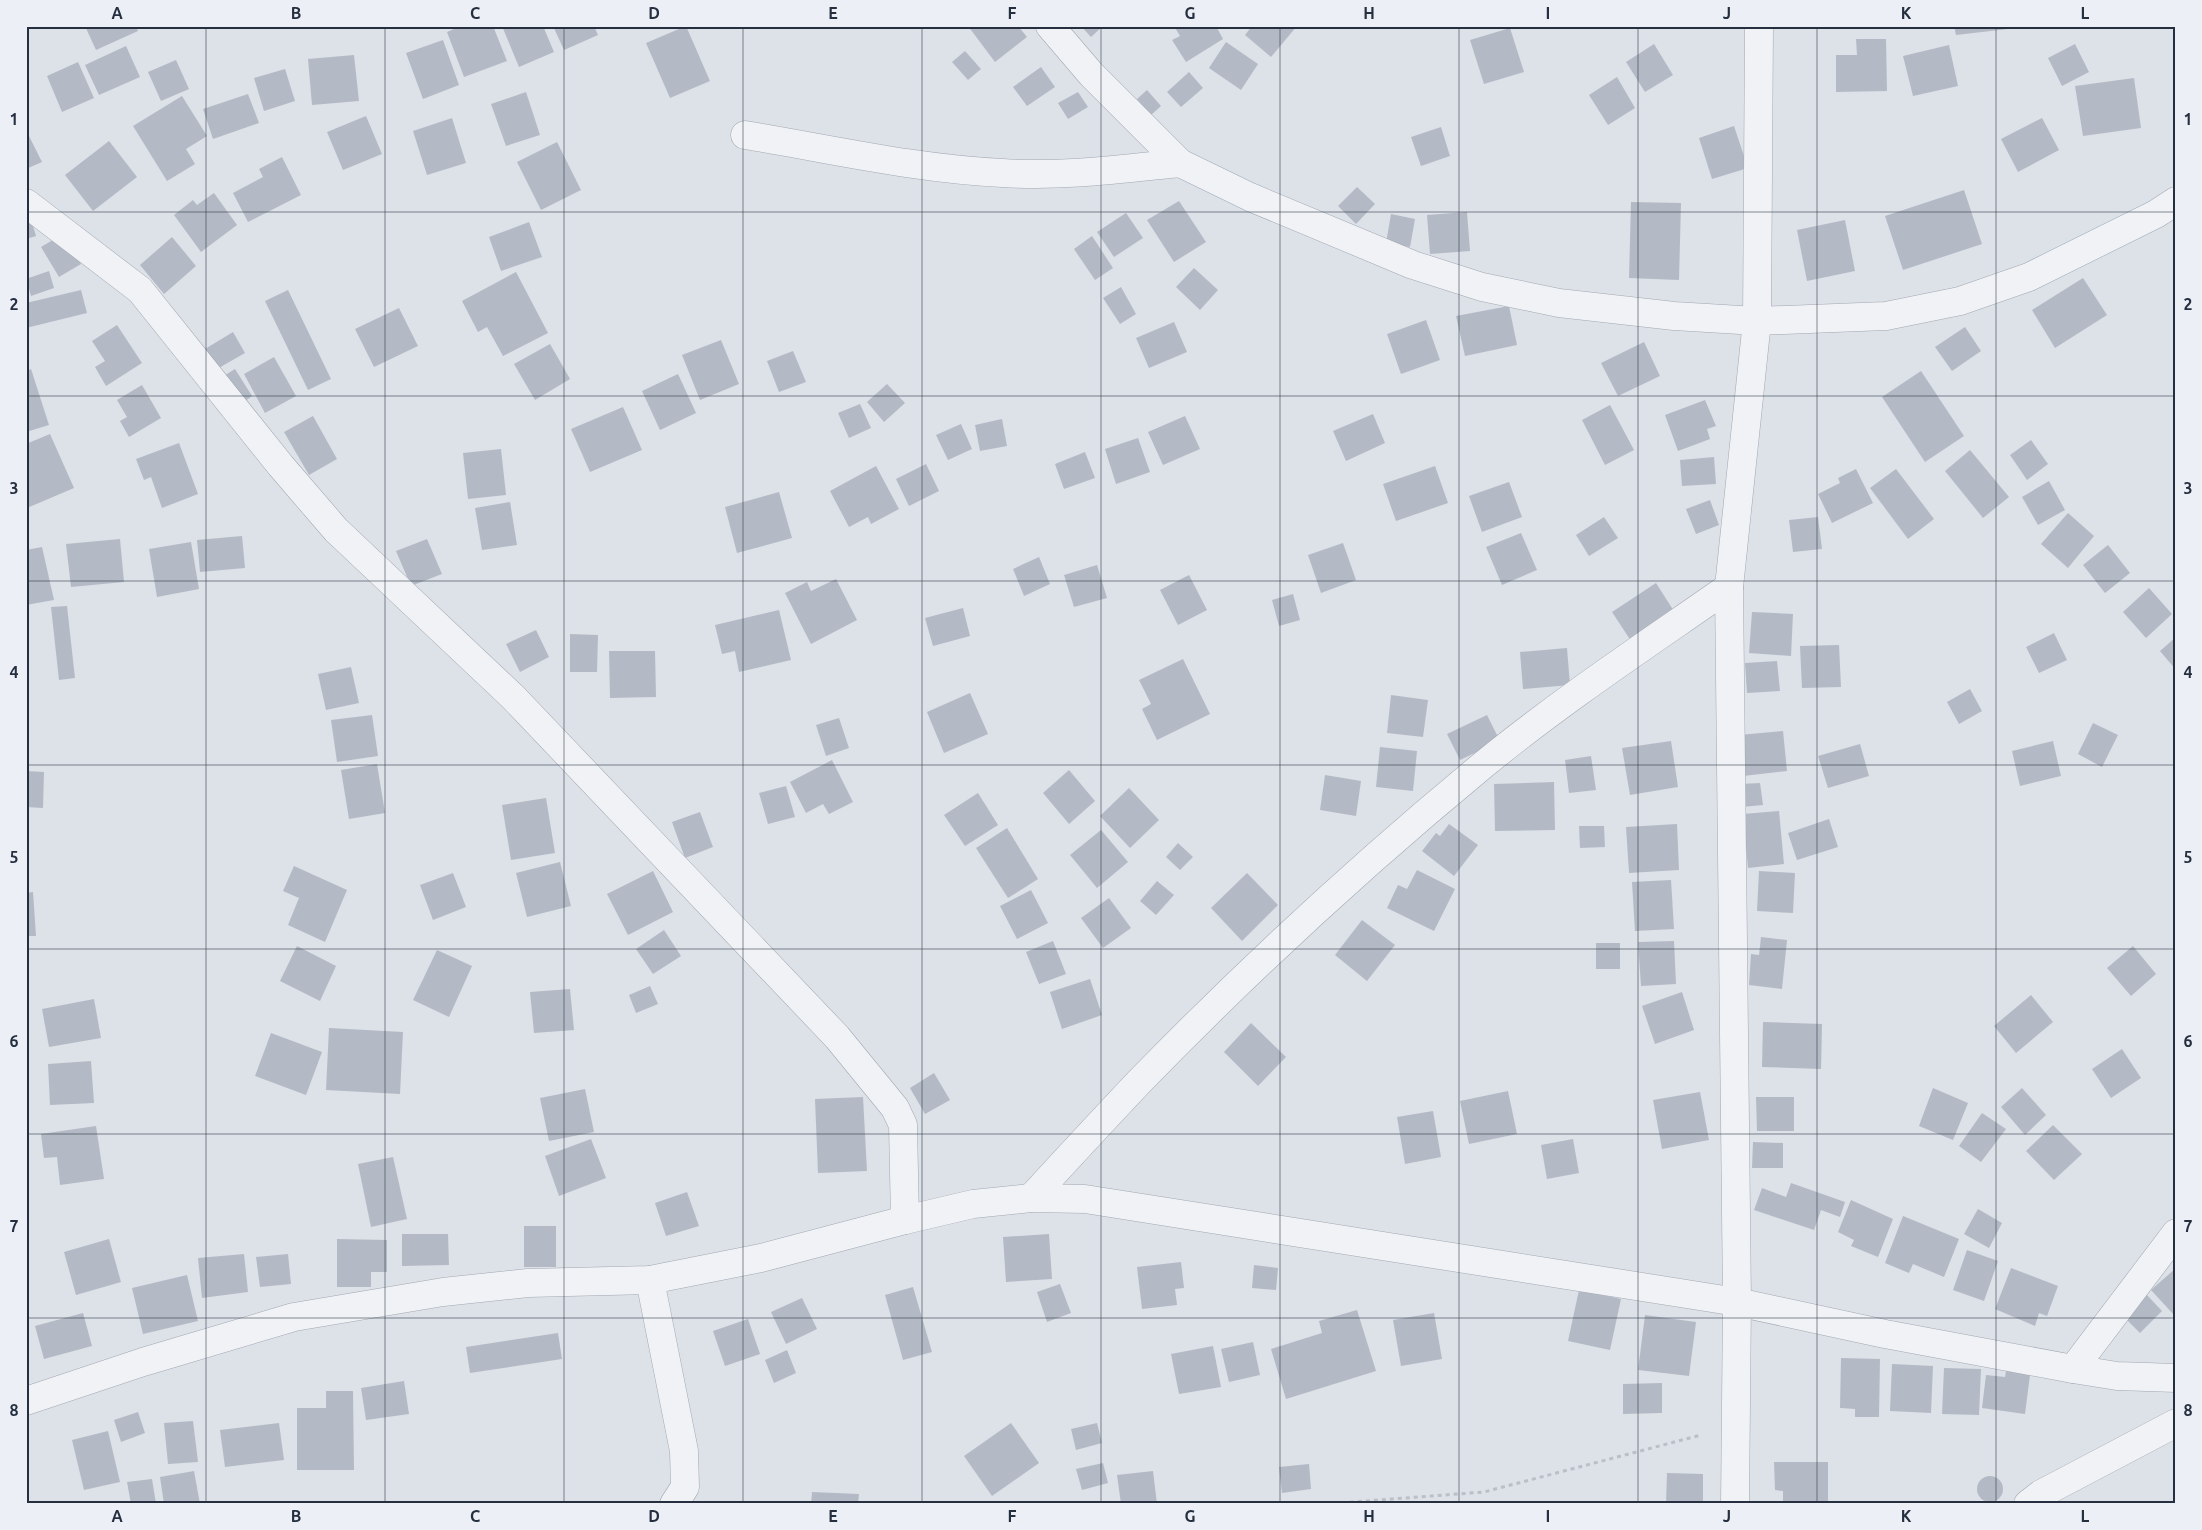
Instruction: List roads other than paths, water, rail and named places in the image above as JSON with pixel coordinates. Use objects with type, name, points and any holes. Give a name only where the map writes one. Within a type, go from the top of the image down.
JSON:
[{"type":"street","points":[[1050,26],[1091,74],[1180,163],[1330,232],[1413,265],[1482,287],[1558,303],[1612,310],[1757,321],[1886,316],[1960,300],[2029,277],[2156,214],[2176,201]]},
{"type":"street","points":[[1734,1504],[1737,1302],[1728,586],[1757,321],[1759,26]]},
{"type":"street","points":[[745,135],[943,169],[1004,174],[1068,174],[1180,163]]},
{"type":"street","points":[[26,203],[140,290],[269,451],[336,530],[513,697],[837,1037],[895,1108],[903,1125],[905,1220]]},
{"type":"street","points":[[1031,1198],[1139,1082],[1273,950],[1368,862],[1484,764],[1728,586]]},
{"type":"street","points":[[26,1401],[143,1362],[294,1317],[443,1292],[528,1283],[650,1280],[761,1258],[973,1204],[1031,1198],[1085,1199],[1737,1302],[1885,1334],[2072,1369],[2117,1376],[2176,1378]]},
{"type":"street","points":[[2072,1369],[2176,1233]]},
{"type":"street","points":[[650,1280],[684,1451],[685,1486],[674,1504]]},
{"type":"street","points":[[2028,1504],[2041,1494],[2176,1423]]}]
